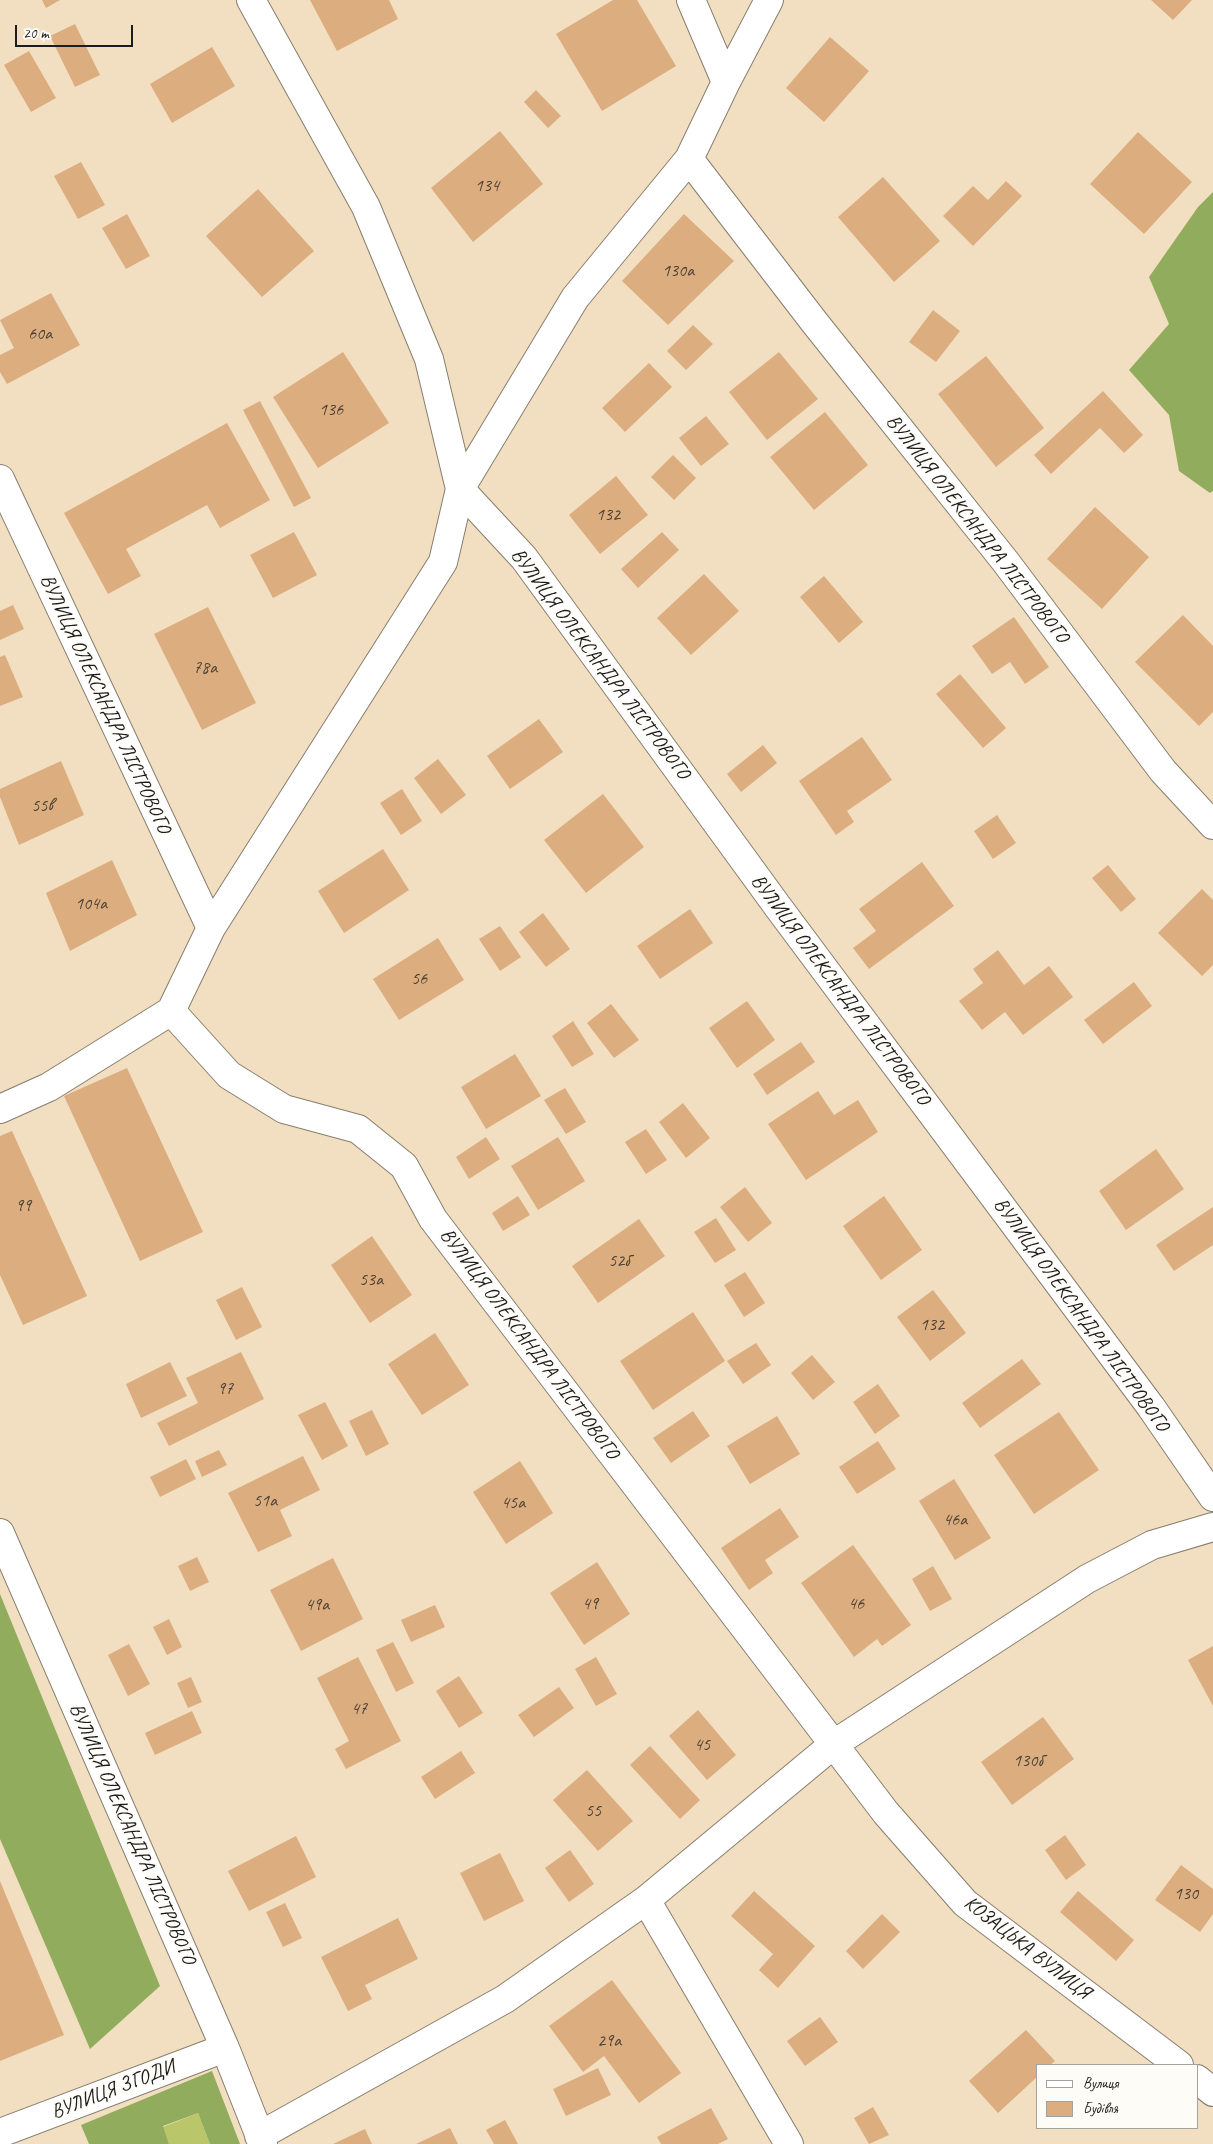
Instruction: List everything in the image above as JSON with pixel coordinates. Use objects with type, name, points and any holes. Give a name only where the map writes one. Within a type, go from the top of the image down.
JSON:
[{"type":"street","name":"ВУЛИЦЯ ОЛЕКСАНДРА ЛІСТРОВОГО","points":[[251,0],[366,206],[429,359],[460,489],[524,558],[778,908],[1151,1408],[1213,1497]]},
{"type":"street","points":[[691,0],[726,82]]},
{"type":"street","name":"ВУЛИЦЯ ОЛЕКСАНДРА ЛІСТРОВОГО","points":[[769,0],[726,82],[689,159],[574,298],[460,489],[443,562],[210,928],[171,1011],[229,1075],[284,1109],[358,1129],[404,1166],[434,1219],[834,1744]]},
{"type":"street","name":"ВУЛИЦЯ ОЛЕКСАНДРА ЛІСТРОВОГО","points":[[689,159],[815,323],[1005,561],[1163,771],[1213,825]]},
{"type":"street","name":"ВУЛИЦЯ ОЛЕКСАНДРА ЛІСТРОВОГО","points":[[0,479],[210,928]]},
{"type":"street","points":[[0,1108],[49,1087],[171,1011]]},
{"type":"street","name":"ВУЛИЦЯ ОЛЕКСАНДРА ЛІСТРОВОГО","points":[[0,1533],[226,2048],[261,2140],[505,1999],[646,1900],[834,1744],[1088,1579],[1152,1546],[1213,1526]]},
{"type":"street","name":"КОЗАЦЬКА ВУЛИЦЯ","points":[[834,1744],[886,1813],[965,1903],[1178,2064]]},
{"type":"street","points":[[646,1900],[789,2144]]},
{"type":"street","name":"ВУЛИЦЯ ЗГОДИ","points":[[0,2133],[226,2048]]},
{"type":"street","points":[[1198,2080],[1213,2092]]},
{"type":"green space","points":[[1213,192],[1213,491],[1210,493],[1179,471],[1169,415],[1129,370],[1169,324],[1149,277],[1198,207]]},
{"type":"green space","points":[[0,1594],[160,1986],[90,2049],[0,1839]]},
{"type":"green space","points":[[212,2071],[240,2144],[210,2144],[198,2113],[163,2126],[169,2144],[89,2144],[81,2125]]},
{"type":"green space","points":[[198,2113],[210,2144],[169,2144],[163,2127]]},
{"type":"building","points":[[42,0],[60,0],[46,8]]},
{"type":"building","points":[[310,0],[389,0],[398,19],[337,51]]},
{"type":"building","points":[[613,0],[637,0],[676,66],[602,111],[556,34]]},
{"type":"building","points":[[1151,0],[1192,0],[1173,20]]},
{"type":"building","points":[[75,24],[100,75],[75,87],[50,36]]},
{"type":"building","points":[[830,37],[869,71],[824,122],[786,88]]},
{"type":"building","points":[[212,47],[235,86],[172,123],[150,84]]},
{"type":"building","points":[[29,51],[56,98],[31,112],[4,65]]},
{"type":"building","points":[[536,90],[561,116],[548,128],[524,102]]},
{"type":"building","points":[[500,131],[543,184],[473,242],[431,188]]},
{"type":"building","points":[[1138,132],[1192,182],[1144,234],[1090,184]]},
{"type":"building","points":[[81,162],[105,205],[78,219],[54,176]]},
{"type":"building","points":[[883,177],[940,241],[894,282],[838,217]]},
{"type":"building","points":[[1006,181],[1022,196],[973,246],[943,216],[973,186],[988,200]]},
{"type":"building","points":[[258,189],[314,251],[262,297],[206,236]]},
{"type":"building","points":[[127,214],[150,256],[126,269],[102,228]]},
{"type":"building","points":[[684,214],[734,261],[668,325],[622,281]]},
{"type":"building","points":[[51,293],[80,345],[7,384],[0,372],[0,355],[14,348],[0,320]]},
{"type":"building","points":[[933,310],[960,331],[936,362],[909,342]]},
{"type":"building","points":[[693,325],[713,344],[686,370],[667,351]]},
{"type":"building","points":[[343,352],[389,423],[318,468],[273,397]]},
{"type":"building","points":[[779,352],[818,399],[767,440],[729,392]]},
{"type":"building","points":[[986,356],[1044,428],[996,467],[938,394]]},
{"type":"building","points":[[649,363],[672,387],[625,432],[602,408]]},
{"type":"building","points":[[1103,391],[1143,435],[1124,453],[1100,428],[1051,474],[1034,455]]},
{"type":"building","points":[[260,401],[311,498],[294,507],[243,410]]},
{"type":"building","points":[[825,412],[868,465],[814,510],[770,457]]},
{"type":"building","points":[[706,416],[729,444],[701,466],[679,438]]},
{"type":"building","points":[[227,423],[270,500],[220,528],[207,505],[126,549],[141,576],[108,594],[64,513]]},
{"type":"building","points":[[673,455],[696,478],[674,500],[651,477]]},
{"type":"building","points":[[616,476],[648,515],[600,554],[569,515]]},
{"type":"building","points":[[1095,507],[1149,557],[1102,609],[1047,559]]},
{"type":"building","points":[[294,532],[317,575],[273,598],[250,555]]},
{"type":"building","points":[[662,532],[679,550],[638,588],[621,569]]},
{"type":"building","points":[[704,574],[739,611],[691,655],[657,618]]},
{"type":"building","points":[[824,576],[863,622],[839,643],[800,597]]},
{"type":"building","points":[[13,605],[24,629],[0,640],[0,611]]},
{"type":"building","points":[[208,607],[256,703],[202,730],[154,634]]},
{"type":"building","points":[[1183,615],[1213,646],[1213,712],[1199,726],[1135,662]]},
{"type":"building","points":[[1014,617],[1049,667],[1025,684],[1010,662],[992,674],[972,646]]},
{"type":"building","points":[[5,655],[23,697],[0,706],[0,657]]},
{"type":"building","points":[[960,674],[1006,728],[983,748],[936,694]]},
{"type":"building","points":[[539,719],[563,752],[510,789],[487,756]]},
{"type":"building","points":[[862,737],[892,780],[847,811],[854,822],[836,835],[799,781]]},
{"type":"building","points":[[763,745],[777,763],[741,792],[727,774]]},
{"type":"building","points":[[438,759],[466,795],[441,814],[414,778]]},
{"type":"building","points":[[61,761],[84,815],[19,845],[0,797],[0,789]]},
{"type":"building","points":[[402,789],[422,821],[401,835],[380,803]]},
{"type":"building","points":[[603,794],[644,847],[586,893],[544,840]]},
{"type":"building","points":[[997,815],[1016,843],[993,859],[974,831]]},
{"type":"building","points":[[383,849],[409,890],[344,933],[318,891]]},
{"type":"building","points":[[112,860],[137,915],[70,951],[46,893]]},
{"type":"building","points":[[922,862],[954,906],[869,969],[853,948],[876,931],[859,909]]},
{"type":"building","points":[[1108,865],[1136,899],[1121,912],[1092,878]]},
{"type":"building","points":[[1202,889],[1213,900],[1213,965],[1202,976],[1158,933]]},
{"type":"building","points":[[690,909],[713,943],[660,979],[637,946]]},
{"type":"building","points":[[543,913],[570,949],[546,967],[519,932]]},
{"type":"building","points":[[500,926],[521,957],[500,971],[479,939]]},
{"type":"building","points":[[438,938],[464,980],[399,1020],[373,979]]},
{"type":"building","points":[[998,950],[1024,985],[1049,966],[1073,997],[1023,1035],[1005,1012],[982,1030],[959,1001],[983,983],[973,969]]},
{"type":"building","points":[[1134,982],[1152,1006],[1103,1044],[1084,1020]]},
{"type":"building","points":[[747,1001],[775,1040],[737,1068],[709,1028]]},
{"type":"building","points":[[611,1004],[639,1040],[614,1058],[587,1023]]},
{"type":"building","points":[[573,1021],[594,1054],[572,1067],[552,1036]]},
{"type":"building","points":[[801,1042],[815,1062],[767,1095],[753,1074]]},
{"type":"building","points":[[515,1054],[541,1096],[486,1129],[461,1087]]},
{"type":"building","points":[[127,1068],[203,1232],[140,1261],[64,1096]]},
{"type":"building","points":[[565,1088],[586,1122],[566,1134],[544,1100]]},
{"type":"building","points":[[818,1091],[834,1115],[858,1100],[878,1132],[806,1180],[768,1124]]},
{"type":"building","points":[[683,1103],[710,1138],[686,1158],[659,1122]]},
{"type":"building","points":[[646,1129],[667,1160],[646,1174],[625,1142]]},
{"type":"building","points":[[12,1131],[87,1296],[23,1325],[0,1275],[0,1136]]},
{"type":"building","points":[[486,1137],[500,1159],[469,1179],[456,1157]]},
{"type":"building","points":[[558,1137],[585,1181],[538,1210],[511,1166]]},
{"type":"building","points":[[1156,1149],[1184,1189],[1126,1230],[1099,1191]]},
{"type":"building","points":[[745,1187],[772,1223],[748,1242],[720,1207]]},
{"type":"building","points":[[518,1196],[530,1215],[503,1231],[492,1213]]},
{"type":"building","points":[[884,1196],[922,1250],[881,1280],[843,1226]]},
{"type":"building","points":[[1213,1207],[1213,1245],[1174,1271],[1156,1245]]},
{"type":"building","points":[[716,1218],[736,1250],[715,1263],[694,1232]]},
{"type":"building","points":[[639,1219],[665,1256],[598,1303],[572,1266]]},
{"type":"building","points":[[372,1236],[412,1295],[370,1323],[331,1265]]},
{"type":"building","points":[[745,1272],[765,1303],[744,1317],[724,1285]]},
{"type":"building","points":[[242,1287],[262,1327],[236,1340],[216,1300]]},
{"type":"building","points":[[933,1290],[966,1333],[930,1361],[897,1317]]},
{"type":"building","points":[[693,1312],[725,1361],[653,1410],[620,1361]]},
{"type":"building","points":[[435,1333],[469,1385],[422,1415],[388,1364]]},
{"type":"building","points":[[756,1343],[771,1365],[743,1384],[727,1361]]},
{"type":"building","points":[[241,1352],[264,1399],[169,1446],[157,1423],[198,1403],[186,1378]]},
{"type":"building","points":[[812,1355],[835,1382],[813,1400],[791,1373]]},
{"type":"building","points":[[1022,1359],[1041,1384],[980,1428],[962,1403]]},
{"type":"building","points":[[170,1362],[187,1396],[141,1418],[126,1384]]},
{"type":"building","points":[[878,1384],[900,1416],[875,1434],[853,1402]]},
{"type":"building","points":[[325,1402],[348,1446],[322,1460],[298,1415]]},
{"type":"building","points":[[372,1410],[389,1444],[366,1456],[349,1421]]},
{"type":"building","points":[[693,1411],[710,1436],[671,1463],[653,1438]]},
{"type":"building","points":[[1059,1412],[1099,1470],[1034,1514],[994,1455]]},
{"type":"building","points":[[777,1416],[800,1454],[750,1484],[727,1446]]},
{"type":"building","points":[[878,1441],[896,1469],[857,1494],[839,1467]]},
{"type":"building","points":[[219,1450],[227,1465],[202,1477],[195,1461]]},
{"type":"building","points":[[303,1456],[320,1490],[280,1510],[292,1536],[258,1552],[228,1493]]},
{"type":"building","points":[[186,1459],[196,1479],[160,1497],[150,1477]]},
{"type":"building","points":[[520,1461],[553,1513],[506,1544],[473,1492]]},
{"type":"building","points":[[954,1479],[991,1538],[955,1560],[919,1501]]},
{"type":"building","points":[[780,1508],[799,1537],[765,1560],[773,1573],[749,1590],[721,1548]]},
{"type":"building","points":[[853,1545],[911,1625],[882,1646],[877,1639],[854,1657],[801,1583]]},
{"type":"building","points":[[197,1557],[209,1582],[190,1591],[178,1566]]},
{"type":"building","points":[[333,1558],[363,1619],[301,1651],[270,1590]]},
{"type":"building","points":[[597,1562],[630,1614],[584,1645],[550,1593]]},
{"type":"building","points":[[933,1566],[952,1599],[930,1611],[912,1579]]},
{"type":"building","points":[[435,1605],[445,1627],[411,1642],[401,1620]]},
{"type":"building","points":[[169,1619],[182,1647],[167,1655],[153,1627]]},
{"type":"building","points":[[393,1642],[414,1683],[396,1692],[376,1650]]},
{"type":"building","points":[[129,1644],[150,1684],[128,1696],[108,1655]]},
{"type":"building","points":[[1213,1646],[1213,1706],[1188,1660]]},
{"type":"building","points":[[358,1657],[401,1741],[346,1769],[335,1749],[349,1741],[317,1678]]},
{"type":"building","points":[[596,1657],[617,1694],[596,1706],[575,1669]]},
{"type":"building","points":[[459,1676],[483,1713],[459,1728],[436,1691]]},
{"type":"building","points":[[191,1677],[202,1702],[188,1708],[177,1683]]},
{"type":"building","points":[[559,1687],[574,1708],[534,1737],[518,1715]]},
{"type":"building","points":[[698,1710],[736,1755],[707,1780],[669,1736]]},
{"type":"building","points":[[192,1711],[202,1733],[155,1755],[145,1733]]},
{"type":"building","points":[[1043,1717],[1074,1759],[1012,1805],[981,1762]]},
{"type":"building","points":[[650,1746],[700,1800],[680,1819],[630,1765]]},
{"type":"building","points":[[461,1751],[475,1773],[435,1799],[421,1777]]},
{"type":"building","points":[[587,1770],[633,1821],[598,1851],[553,1800]]},
{"type":"building","points":[[1065,1835],[1086,1865],[1066,1880],[1045,1850]]},
{"type":"building","points":[[296,1836],[316,1877],[249,1911],[228,1871]]},
{"type":"building","points":[[570,1850],[594,1884],[569,1902],[545,1868]]},
{"type":"building","points":[[500,1853],[524,1901],[484,1921],[460,1873]]},
{"type":"building","points":[[1181,1865],[1213,1889],[1213,1914],[1200,1932],[1155,1900]]},
{"type":"building","points":[[0,1881],[64,2035],[0,2061]]},
{"type":"building","points":[[754,1891],[815,1946],[778,1988],[759,1970],[773,1954],[731,1916]]},
{"type":"building","points":[[1078,1891],[1134,1940],[1116,1961],[1060,1912]]},
{"type":"building","points":[[285,1903],[302,1938],[283,1947],[266,1912]]},
{"type":"building","points":[[882,1914],[900,1932],[863,1969],[846,1951]]},
{"type":"building","points":[[398,1918],[418,1959],[365,1985],[372,1999],[348,2011],[321,1957]]},
{"type":"building","points":[[612,1980],[681,2073],[639,2103],[604,2056],[583,2072],[549,2026]]},
{"type":"building","points":[[820,2017],[838,2042],[805,2066],[787,2041]]},
{"type":"building","points":[[1026,2030],[1055,2061],[1051,2064],[1036,2064],[1036,2078],[998,2113],[969,2081]]},
{"type":"building","points":[[598,2068],[611,2095],[566,2116],[553,2089]]},
{"type":"building","points":[[873,2107],[889,2135],[869,2144],[854,2118]]},
{"type":"building","points":[[711,2108],[728,2139],[718,2144],[661,2144],[657,2137]]},
{"type":"building","points":[[505,2120],[518,2144],[494,2144],[486,2130]]},
{"type":"building","points":[[450,2128],[458,2144],[416,2144]]},
{"type":"building","points":[[365,2129],[372,2144],[333,2144]]}]
